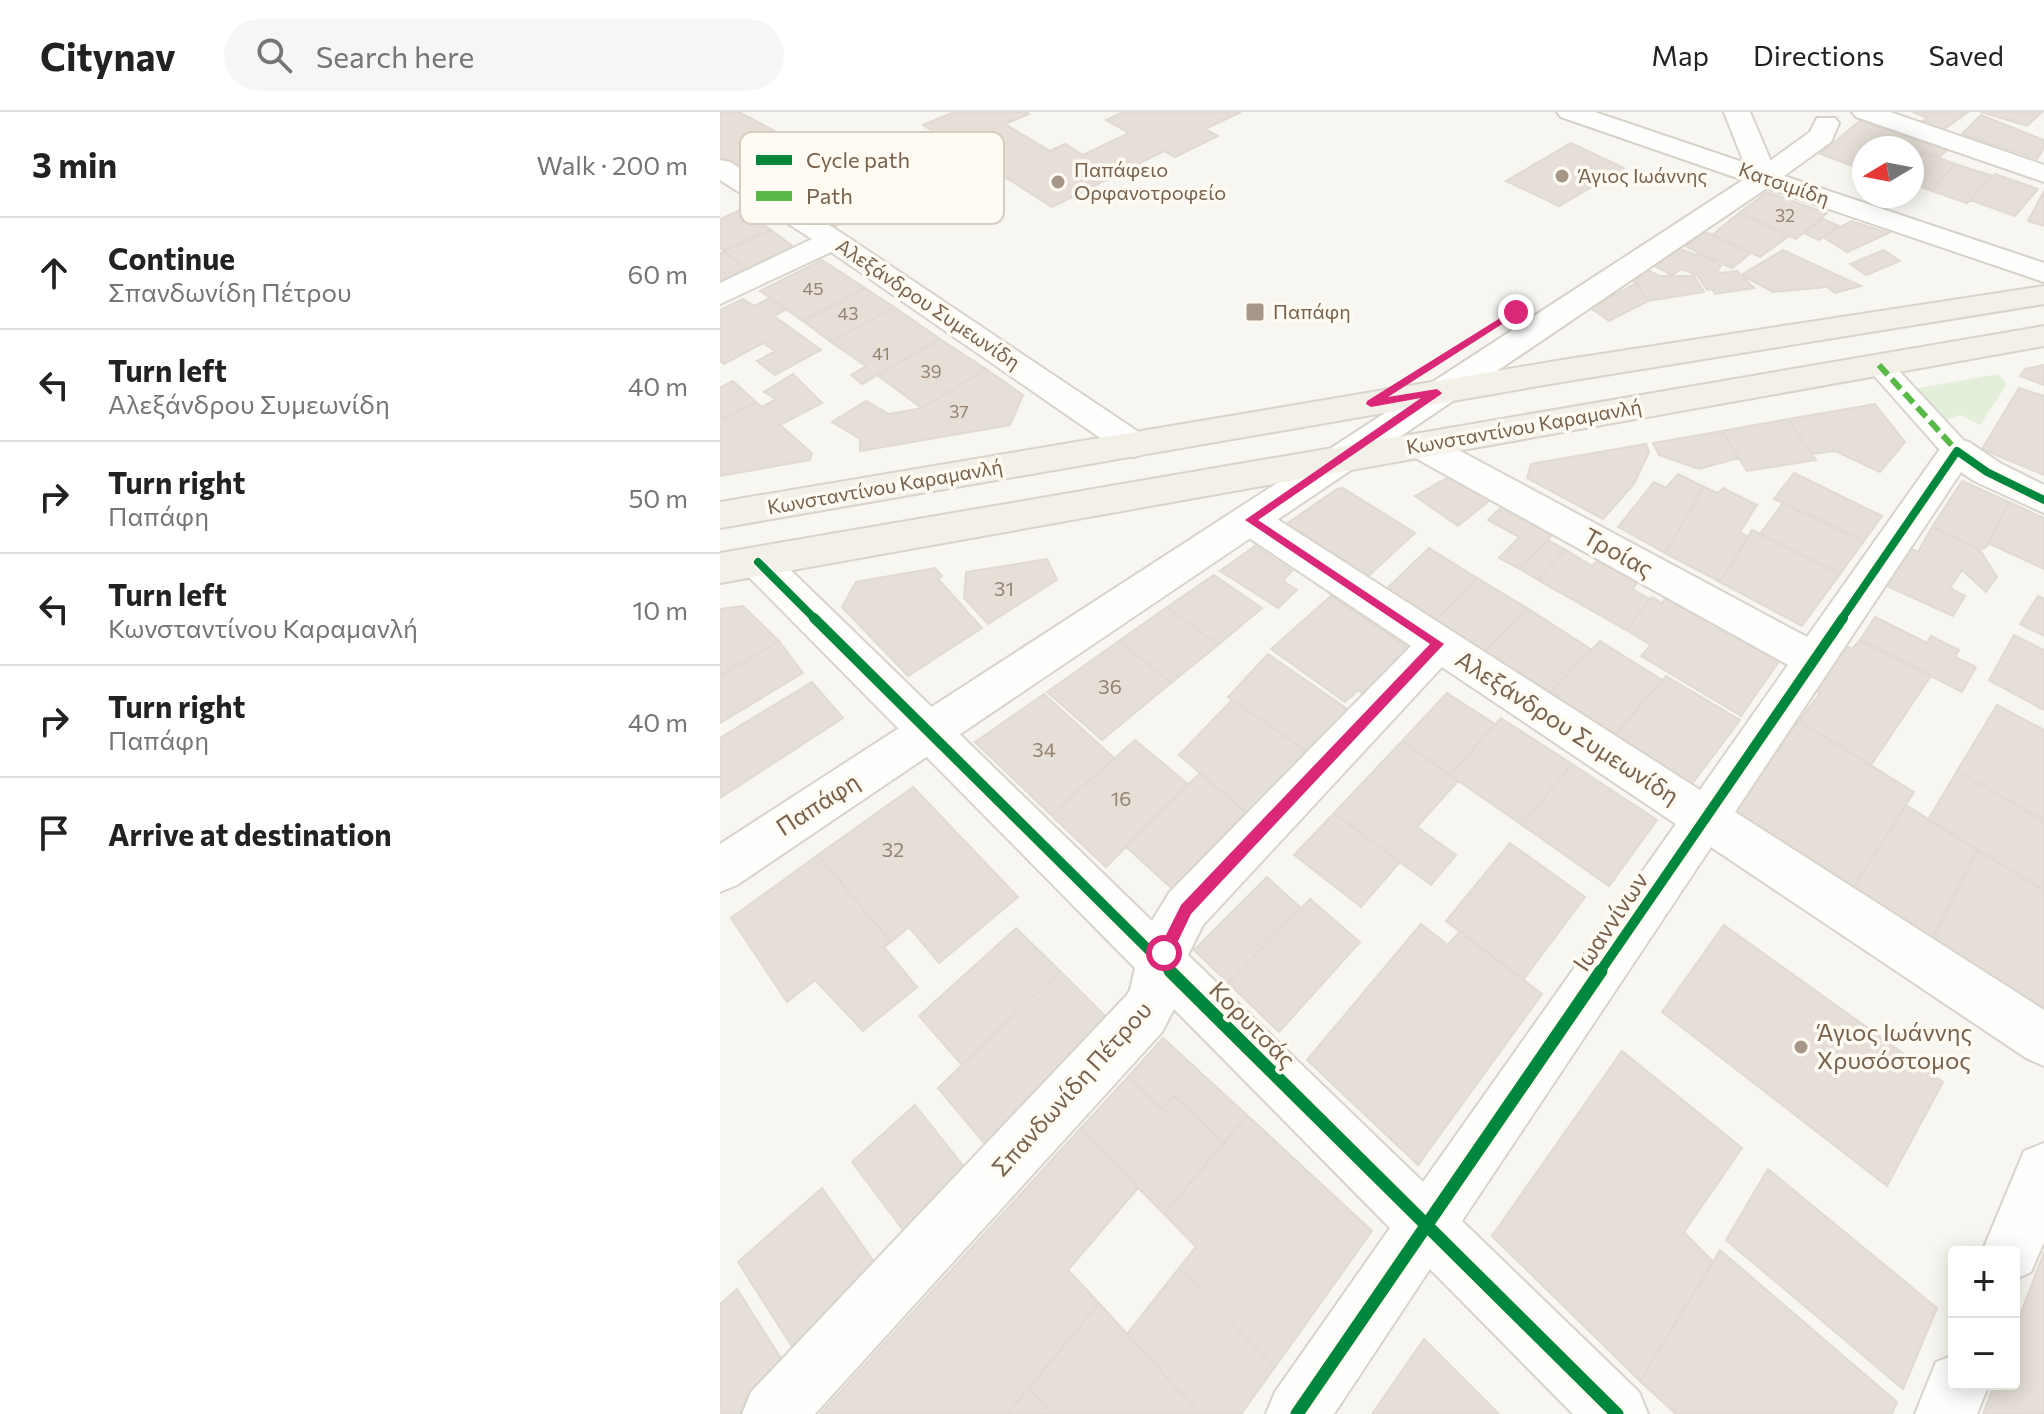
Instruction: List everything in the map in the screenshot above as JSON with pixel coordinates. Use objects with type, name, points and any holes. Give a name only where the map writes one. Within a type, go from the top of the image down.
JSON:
[{"type":"main road","name":"Κωνσταντίνου Καραμανλή","points":[[720,515],[1371,404],[1440,369],[2044,295]]},
{"type":"main road","name":"Κωνσταντίνου Καραμανλή","points":[[739,565],[2044,336]]},
{"type":"street","name":"Κατσιμίδη","points":[[1570,112],[1852,192]]},
{"type":"street","name":"Κατσιμίδη","points":[[1628,112],[1755,164],[2044,273]]},
{"type":"street","points":[[1715,112],[1755,164]]},
{"type":"street","points":[[1737,112],[1755,164]]},
{"type":"street","points":[[1865,112],[2044,174]]},
{"type":"street","name":"Παπάφη","points":[[720,870],[1338,461],[1440,369],[1755,164],[1822,136],[1834,117]]},
{"type":"street","name":"Παπάφη","points":[[1440,369],[1755,164]]},
{"type":"street","name":"Αλεξάνδρου Συμεωνίδη","points":[[720,168],[740,181]]},
{"type":"street","name":"Κατσιμίδη","points":[[1901,208],[2044,253]]},
{"type":"street","name":"Αλεξάνδρου Συμεωνίδη","points":[[808,224],[1134,445]]},
{"type":"street","points":[[720,295],[833,240]]},
{"type":"street","points":[[1879,365],[1957,451],[2005,482],[2044,500]]},
{"type":"street","name":"Τροίας","points":[[1422,446],[1814,660]]},
{"type":"street","name":"Ιωαννίνων","points":[[1297,1414],[1957,451]]},
{"type":"street","name":"Αλεξάνδρου Συμεωνίδη","points":[[1250,520],[2044,1040]]},
{"type":"street","name":"Κορυτσάς","points":[[739,565],[928,733],[1617,1414]]},
{"type":"street","name":"Σπανδωνίδη Πέτρου","points":[[773,1414],[1144,1014],[1158,987],[1161,963],[1186,909],[1438,644]]},
{"type":"street","points":[[2013,1246],[2044,1171]]},
{"type":"street","points":[[1946,1414],[1956,1390]]},
{"type":"green space","points":[[1998,374],[2007,384],[1980,425],[1960,415],[1938,423],[1908,390]]},
{"type":"building","points":[[720,112],[739,112],[776,132],[740,132],[740,172],[720,159]]},
{"type":"building","name":"Παπάφειο Ορφανοτροφείο","points":[[954,112],[1026,112],[1029,114],[1005,124],[1050,151],[1065,144],[1083,155],[1129,133],[1106,120],[1123,112],[1241,112],[1205,129],[1218,136],[1175,157],[1164,151],[1052,207],[1004,176],[1004,132],[934,132],[923,125]]},
{"type":"building","points":[[1913,112],[1968,112],[1942,131],[1920,123],[1927,118]]},
{"type":"building","points":[[1981,112],[2042,112],[2027,126]]},
{"type":"building","points":[[1981,115],[2044,140],[2044,148],[2037,159],[1962,134]]},
{"type":"building","points":[[1861,120],[1907,136],[1852,136],[1852,166],[1820,154]]},
{"type":"building","points":[[1924,142],[1947,150],[1939,158],[1924,152]]},
{"type":"building","name":"Άγιος Ιωάννης","points":[[1571,143],[1624,168],[1559,206],[1506,181]]},
{"type":"building","points":[[1924,152],[1955,164],[1932,191],[1924,188]]},
{"type":"building","points":[[1955,164],[1993,176],[1967,203],[1932,191]]},
{"type":"building","points":[[1995,174],[2038,189],[2015,216],[1970,200]]},
{"type":"building","points":[[2044,191],[2044,226],[2028,221]]},
{"type":"building","points":[[1767,192],[1827,213],[1796,239],[1739,213]]},
{"type":"building","points":[[740,210],[740,224],[763,224],[771,230],[724,251],[720,248],[720,219]]},
{"type":"building","points":[[1739,213],[1789,236],[1760,257],[1712,235]]},
{"type":"building","points":[[1823,219],[1839,226],[1819,240],[1804,233]]},
{"type":"building","points":[[1851,221],[1889,233],[1847,252],[1823,237]]},
{"type":"building","points":[[771,230],[798,250],[750,272],[724,251]]},
{"type":"building","points":[[1705,232],[1751,253],[1732,268],[1685,246]]},
{"type":"building","points":[[1675,247],[1696,255],[1698,253],[1721,266],[1717,270],[1721,273],[1737,271],[1754,288],[1715,294],[1712,289],[1707,290],[1698,276],[1682,269],[1672,275],[1651,264]]},
{"type":"building","points":[[1783,250],[1861,286],[1835,293],[1827,287],[1773,292],[1741,275]]},
{"type":"building","points":[[1884,250],[1900,261],[1866,275],[1850,264]]},
{"type":"building","points":[[724,251],[750,272],[720,286],[720,253]]},
{"type":"building","points":[[822,260],[865,288],[803,321],[760,291]]},
{"type":"building","points":[[1643,267],[1659,276],[1694,276],[1704,292],[1648,301],[1627,271]]},
{"type":"building","points":[[1636,283],[1648,301],[1609,321],[1591,308]]},
{"type":"building","points":[[865,288],[894,307],[831,342],[803,321]]},
{"type":"building","points":[[770,298],[787,309],[774,316],[821,350],[775,375],[757,361],[775,351],[763,343],[724,364],[720,361],[720,310],[743,299],[754,306]]},
{"type":"building","points":[[894,307],[940,339],[862,384],[851,375],[866,366],[831,342]]},
{"type":"building","points":[[940,339],[986,369],[922,408],[877,375]]},
{"type":"building","points":[[2044,365],[2044,385],[2020,376],[2025,369]]},
{"type":"building","points":[[986,369],[1023,395],[1010,425],[860,451],[860,439],[832,422],[866,401],[889,414],[922,408]]},
{"type":"building","points":[[793,374],[822,403],[780,425],[812,453],[810,460],[720,476],[720,421],[756,402],[762,407],[776,399],[764,392]]},
{"type":"building","points":[[733,381],[756,402],[720,421],[720,388]]},
{"type":"building","points":[[2019,388],[2044,396],[2044,475],[1982,449]]},
{"type":"building","points":[[1875,404],[1905,442],[1880,472],[1835,451],[1812,454],[1788,419]]},
{"type":"building","points":[[1788,419],[1816,460],[1747,471],[1722,431]]},
{"type":"building","points":[[1722,431],[1739,458],[1699,469],[1659,455],[1653,443]]},
{"type":"building","points":[[1646,444],[1649,452],[1634,484],[1603,519],[1527,478],[1531,464]]},
{"type":"building","points":[[1794,473],[1882,516],[1864,541],[1774,499]]},
{"type":"building","points":[[1454,474],[1494,497],[1458,526],[1415,496]]},
{"type":"building","points":[[1678,474],[1704,487],[1665,553],[1618,527],[1654,482],[1666,488]]},
{"type":"building","points":[[1962,481],[2009,502],[1987,546],[1980,550],[1932,527]]},
{"type":"building","points":[[1704,487],[1718,493],[1723,488],[1757,505],[1740,532],[1748,537],[1720,582],[1665,553]]},
{"type":"building","points":[[1343,488],[1415,533],[1364,580],[1282,527]]},
{"type":"building","points":[[2009,502],[2044,518],[2044,569],[1988,543]]},
{"type":"building","points":[[1506,503],[1557,530],[1520,569],[1499,558],[1519,537],[1488,520]]},
{"type":"building","points":[[1783,503],[1864,541],[1840,574],[1760,534]]},
{"type":"building","points":[[1932,527],[1980,550],[1997,577],[1986,592],[1962,570],[1950,588],[1965,596],[1953,616],[1878,582],[1903,545],[1918,552]]},
{"type":"building","points":[[1752,530],[1840,574],[1802,626],[1720,582]]},
{"type":"building","points":[[1548,540],[1566,550],[1538,580],[1520,569]]},
{"type":"building","points":[[1255,546],[1292,571],[1283,581],[1297,590],[1278,608],[1220,571]]},
{"type":"building","points":[[1429,548],[1477,578],[1431,625],[1382,593]]},
{"type":"building","points":[[1566,550],[1592,566],[1599,559],[1639,581],[1632,589],[1650,599],[1626,630],[1538,580]]},
{"type":"building","points":[[1047,559],[1057,580],[988,624],[964,598],[966,572]]},
{"type":"building","points":[[935,568],[942,576],[938,579],[982,628],[908,676],[842,607],[856,582]]},
{"type":"building","points":[[1214,575],[1262,608],[1218,645],[1167,607]]},
{"type":"building","points":[[1477,578],[1527,608],[1480,657],[1431,625]]},
{"type":"building","points":[[1670,592],[1782,657],[1741,716],[1641,656],[1651,645],[1626,630],[1652,597],[1662,603]]},
{"type":"building","points":[[1331,596],[1413,651],[1367,697],[1358,690],[1345,702],[1271,649]]},
{"type":"building","points":[[2038,596],[2044,599],[2044,636],[2020,624]]},
{"type":"building","points":[[743,606],[779,641],[720,676],[720,609]]},
{"type":"building","points":[[1167,607],[1218,645],[1171,683],[1119,641]]},
{"type":"building","points":[[1527,608],[1592,650],[1543,699],[1480,657]]},
{"type":"building","points":[[1875,617],[1927,643],[1931,636],[1959,650],[1955,657],[1976,667],[1962,692],[1860,640]]},
{"type":"building","points":[[2014,635],[2044,650],[2044,710],[1989,680]]},
{"type":"building","points":[[1860,640],[1931,676],[1871,765],[1799,721],[1820,693],[1812,688],[1845,645],[1852,649]]},
{"type":"building","points":[[779,641],[803,673],[720,723],[720,676]]},
{"type":"building","points":[[1119,641],[1171,683],[1102,740],[1047,692]]},
{"type":"building","points":[[1600,641],[1662,680],[1609,742],[1543,699]]},
{"type":"building","points":[[1268,654],[1350,711],[1309,753],[1228,697]]},
{"type":"building","points":[[1666,676],[1740,720],[1686,792],[1609,742]]},
{"type":"building","points":[[812,682],[843,718],[720,798],[720,738]]},
{"type":"building","points":[[1447,693],[1495,724],[1450,775],[1402,741]]},
{"type":"building","points":[[1044,694],[1114,758],[1051,815],[975,742]]},
{"type":"building","points":[[1232,700],[1309,753],[1250,816],[1179,755]]},
{"type":"building","points":[[1997,705],[2044,730],[2044,821],[1957,771]]},
{"type":"building","points":[[1501,718],[1572,764],[1522,825],[1450,775]]},
{"type":"building","points":[[1799,721],[1914,792],[1848,896],[1726,818],[1770,744],[1777,749]]},
{"type":"building","points":[[1135,740],[1188,784],[1106,867],[1051,815]]},
{"type":"building","points":[[1402,741],[1458,781],[1417,827],[1456,855],[1431,885],[1334,813]]},
{"type":"building","points":[[1572,764],[1657,820],[1609,886],[1522,825]]},
{"type":"building","points":[[1957,771],[2044,821],[2044,890],[1928,820]]},
{"type":"building","points":[[1200,773],[1250,816],[1176,892],[1126,847]]},
{"type":"building","points":[[913,787],[1018,897],[939,963],[909,927],[891,942],[818,855]]},
{"type":"building","points":[[1906,805],[1978,850],[1928,947],[1848,896]]},
{"type":"building","points":[[1334,813],[1400,862],[1361,907],[1294,855]]},
{"type":"building","points":[[1510,843],[1585,897],[1523,980],[1446,921]]},
{"type":"building","points":[[1978,850],[2044,890],[2044,1022],[1928,947]]},
{"type":"building","points":[[818,855],[891,942],[884,947],[917,987],[863,1031],[815,980],[787,1002],[731,918]]},
{"type":"building","points":[[1267,877],[1301,908],[1228,983],[1194,950]]},
{"type":"building","points":[[1310,899],[1360,942],[1279,1032],[1228,983]]},
{"type":"building","points":[[1421,924],[1448,945],[1460,931],[1542,994],[1418,1165],[1307,1060]]},
{"type":"building","name":"Άγιος Ιωάννης Χρυσόστομος","points":[[1724,925],[1943,1082],[1887,1186],[1662,1012]]},
{"type":"building","points":[[1016,928],[1060,971],[962,1065],[919,1016]]},
{"type":"building","points":[[1060,971],[1116,1027],[995,1156],[938,1088]]},
{"type":"building","points":[[1163,1038],[1247,1115],[1224,1143],[1174,1096],[1162,1109],[1128,1077]]},
{"type":"building","points":[[1622,1051],[1742,1148],[1684,1232],[1713,1262],[1640,1381],[1492,1236]]},
{"type":"building","points":[[1128,1077],[1162,1109],[1174,1096],[1224,1143],[1164,1214],[1080,1129]]},
{"type":"building","points":[[915,1105],[972,1177],[912,1242],[852,1162]]},
{"type":"building","points":[[1247,1115],[1372,1231],[1275,1367],[1179,1268],[1196,1247],[1164,1214]]},
{"type":"building","points":[[1080,1129],[1138,1188],[1068,1270],[1099,1303],[1007,1414],[820,1414]]},
{"type":"building","points":[[1768,1169],[1937,1308],[1903,1389],[1726,1240]]},
{"type":"building","points":[[822,1188],[882,1273],[800,1359],[738,1262]]},
{"type":"building","points":[[1720,1250],[1897,1402],[1892,1414],[1676,1414],[1640,1381]]},
{"type":"building","points":[[2044,1252],[2044,1414],[1983,1414],[1992,1390],[2020,1390],[2020,1315]]},
{"type":"building","points":[[1179,1268],[1275,1367],[1241,1414],[1200,1414],[1127,1334]]},
{"type":"building","points":[[737,1289],[789,1371],[749,1414],[720,1414],[720,1304]]},
{"type":"building","points":[[1099,1303],[1200,1414],[1051,1414],[1029,1388]]},
{"type":"building","points":[[1424,1339],[1499,1414],[1372,1414]]},
{"type":"building","points":[[1029,1388],[1051,1414],[1007,1414]]},
{"type":"marked path","points":[[1879,365],[1957,451]]},
{"type":"cycle path","points":[[1297,1414],[1957,451],[1987,472],[2044,500]]},
{"type":"cycle path","points":[[758,562],[1617,1414]]},
{"type":"place","name":"Άγιος Ιωάννης","points":[[1562,176]]},
{"type":"place","name":"Παπάφειο Ορφανοτροφείο","points":[[1058,182]]},
{"type":"place","name":"Παπάφη","points":[[1255,312]]},
{"type":"place","name":"Άγιος Ιωάννης Χρυσόστομος","points":[[1801,1047]]},
{"type":"route","points":[[1164,953],[1186,909],[1438,644],[1250,520],[1437,393],[1371,404],[1516,312]]}]
